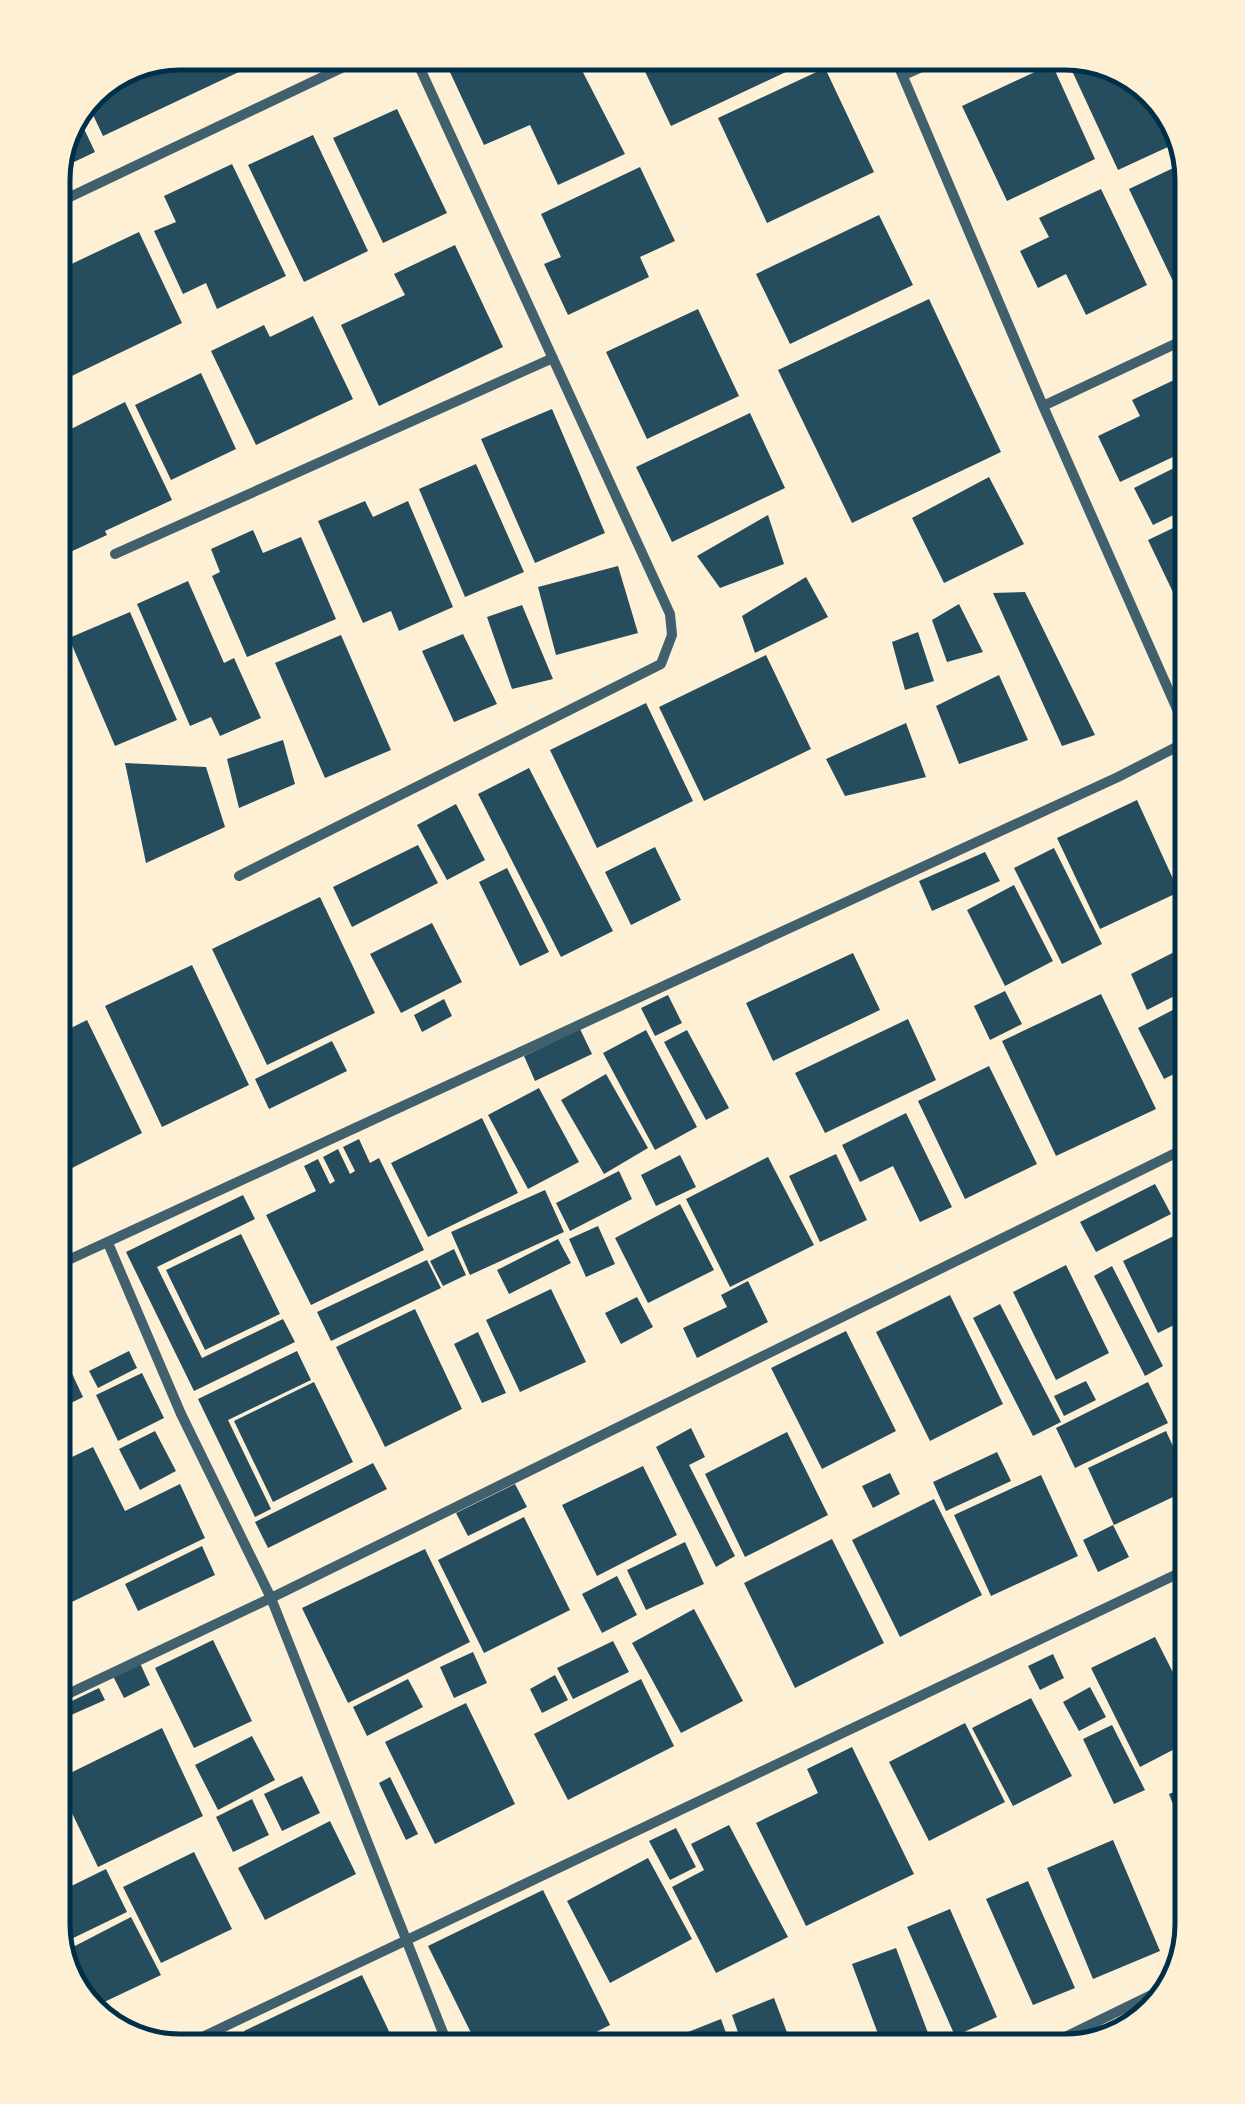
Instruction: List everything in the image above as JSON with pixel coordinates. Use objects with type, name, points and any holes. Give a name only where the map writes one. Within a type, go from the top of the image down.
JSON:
[{"type":"street","points":[[70,198],[336,70]]},
{"type":"street","points":[[239,876],[661,664],[672,635],[670,614],[422,70]]},
{"type":"street","points":[[901,70],[1043,406],[1175,703]]},
{"type":"street","points":[[904,76],[917,70]]},
{"type":"street","points":[[1043,406],[1175,344]]},
{"type":"street","points":[[115,554],[553,358]]},
{"type":"street","points":[[70,1259],[1175,749]]},
{"type":"street","points":[[70,1693],[271,1598],[1175,1153]]},
{"type":"street","points":[[108,1243],[181,1414],[271,1598],[443,2034]]},
{"type":"street","points":[[209,2034],[1175,1575]]},
{"type":"street","points":[[1072,2033],[1147,1997]]},
{"type":"building","points":[[180,70],[241,71],[103,136],[93,114],[102,102],[138,78]]},
{"type":"building","points":[[449,70],[582,70],[625,154],[558,185],[530,125],[484,145]]},
{"type":"building","points":[[644,70],[790,70],[671,126]]},
{"type":"building","points":[[826,70],[874,172],[767,223],[718,118]]},
{"type":"building","points":[[1039,70],[1055,70],[1095,159],[1007,201],[962,106]]},
{"type":"building","points":[[1072,70],[1100,76],[1126,89],[1148,108],[1164,132],[1169,146],[1118,170]]},
{"type":"building","points":[[397,109],[447,213],[383,243],[333,138]]},
{"type":"building","points":[[84,128],[95,152],[71,163]]},
{"type":"building","points":[[313,135],[368,251],[304,282],[248,165]]},
{"type":"building","points":[[232,164],[286,276],[217,309],[206,283],[183,294],[154,231],[176,222],[164,196]]},
{"type":"building","points":[[640,167],[675,241],[640,257],[649,277],[568,315],[544,264],[561,257],[541,214]]},
{"type":"building","points":[[1174,168],[1175,285],[1129,189]]},
{"type":"building","points":[[1101,189],[1147,285],[1086,315],[1066,274],[1038,288],[1020,251],[1049,237],[1039,218]]},
{"type":"building","points":[[879,215],[913,285],[790,344],[756,274]]},
{"type":"building","points":[[139,232],[182,323],[70,377],[70,265]]},
{"type":"building","points":[[455,245],[503,347],[379,406],[341,325],[405,295],[394,274]]},
{"type":"building","points":[[929,299],[1001,452],[852,523],[778,370]]},
{"type":"building","points":[[698,309],[739,396],[647,439],[606,352]]},
{"type":"building","points":[[313,316],[353,399],[256,445],[211,351],[264,325],[270,337]]},
{"type":"building","points":[[201,373],[236,449],[171,480],[135,405]]},
{"type":"building","points":[[1174,380],[1175,456],[1120,482],[1098,436],[1140,416],[1132,400]]},
{"type":"building","points":[[125,402],[172,500],[70,552],[70,430]]},
{"type":"building","points":[[552,409],[605,533],[535,563],[481,439]]},
{"type":"building","points":[[750,413],[785,488],[672,542],[636,467]]},
{"type":"building","points":[[476,464],[524,572],[465,597],[419,489]]},
{"type":"building","points":[[1175,468],[1175,514],[1153,525],[1134,488]]},
{"type":"building","points":[[989,477],[1024,544],[944,583],[912,518]]},
{"type":"building","points":[[365,501],[373,517],[408,501],[453,607],[399,631],[391,611],[363,623],[318,521]]},
{"type":"building","points":[[768,515],[784,564],[720,588],[697,556]]},
{"type":"building","points":[[1175,527],[1175,596],[1148,540]]},
{"type":"building","points":[[253,530],[263,553],[301,537],[336,619],[247,657],[212,576],[220,572],[211,549]]},
{"type":"building","points":[[618,566],[638,633],[556,655],[538,587]]},
{"type":"building","points":[[806,577],[828,617],[755,653],[742,616]]},
{"type":"building","points":[[188,581],[224,663],[234,658],[261,718],[220,736],[211,717],[190,726],[137,604]]},
{"type":"building","points":[[1025,592],[1095,735],[1062,746],[993,593]]},
{"type":"building","points":[[959,604],[983,652],[947,662],[932,620]]},
{"type":"building","points":[[522,605],[553,679],[512,689],[487,617]]},
{"type":"building","points":[[130,612],[177,720],[115,746],[70,638]]},
{"type":"building","points":[[918,632],[934,681],[905,690],[892,642]]},
{"type":"building","points":[[463,634],[497,704],[454,722],[422,651]]},
{"type":"building","points":[[341,635],[391,750],[325,778],[275,663]]},
{"type":"building","points":[[766,655],[811,749],[704,801],[659,707]]},
{"type":"building","points":[[999,675],[1028,740],[959,764],[936,706]]},
{"type":"building","points":[[646,703],[693,801],[597,848],[550,750]]},
{"type":"building","points":[[906,723],[926,777],[845,796],[826,759]]},
{"type":"building","points":[[283,740],[295,784],[239,808],[227,759]]},
{"type":"building","points":[[125,763],[206,767],[225,827],[146,863]]},
{"type":"building","points":[[529,768],[613,931],[561,957],[478,794]]},
{"type":"building","points":[[1137,800],[1175,883],[1175,894],[1100,929],[1057,838]]},
{"type":"building","points":[[456,804],[485,860],[447,880],[417,825]]},
{"type":"building","points":[[418,845],[438,883],[352,927],[333,887]]},
{"type":"building","points":[[655,847],[681,900],[631,925],[605,872]]},
{"type":"building","points":[[1054,848],[1102,944],[1062,964],[1014,868]]},
{"type":"building","points":[[985,852],[1000,881],[932,911],[919,881]]},
{"type":"building","points":[[507,868],[549,952],[520,966],[479,882]]},
{"type":"building","points":[[1014,885],[1053,961],[1005,986],[967,910]]},
{"type":"building","points":[[320,897],[375,1013],[267,1065],[212,949]]},
{"type":"building","points":[[432,923],[462,982],[401,1013],[370,954]]},
{"type":"building","points":[[1175,952],[1175,996],[1147,1010],[1131,974]]},
{"type":"building","points":[[853,953],[880,1010],[773,1061],[746,1003]]},
{"type":"building","points":[[192,965],[249,1085],[162,1127],[105,1006]]},
{"type":"building","points":[[1005,991],[1022,1024],[990,1040],[974,1006]]},
{"type":"building","points":[[1101,994],[1156,1109],[1056,1156],[1002,1041]]},
{"type":"building","points":[[668,995],[682,1023],[655,1036],[641,1008]]},
{"type":"building","points":[[444,999],[452,1016],[422,1032],[414,1015]]},
{"type":"building","points":[[1175,1009],[1175,1074],[1164,1079],[1138,1028]]},
{"type":"building","points":[[908,1019],[936,1080],[825,1133],[795,1073]]},
{"type":"building","points":[[87,1020],[142,1133],[70,1169],[70,1028]]},
{"type":"building","points":[[580,1029],[592,1054],[535,1081],[524,1056]]},
{"type":"building","points":[[646,1030],[697,1127],[655,1150],[603,1053]]},
{"type":"building","points":[[687,1030],[729,1108],[706,1120],[664,1042]]},
{"type":"building","points":[[332,1041],[347,1071],[269,1109],[255,1079]]},
{"type":"building","points":[[989,1066],[1037,1164],[965,1199],[918,1101]]},
{"type":"building","points":[[606,1074],[648,1148],[604,1174],[561,1100]]},
{"type":"building","points":[[539,1088],[579,1162],[528,1189],[488,1115]]},
{"type":"building","points":[[906,1113],[952,1207],[920,1222],[893,1166],[860,1182],[842,1145]]},
{"type":"building","points":[[482,1118],[518,1193],[428,1237],[391,1163]]},
{"type":"building","points":[[359,1139],[370,1163],[379,1158],[424,1250],[311,1305],[266,1215],[316,1191],[304,1166],[318,1159],[330,1184],[335,1181],[323,1157],[338,1149],[350,1174],[355,1171],[343,1147]]},
{"type":"building","points":[[836,1154],[867,1220],[820,1242],[789,1176]]},
{"type":"building","points":[[680,1155],[696,1187],[656,1206],[641,1175]]},
{"type":"building","points":[[768,1157],[814,1245],[730,1287],[686,1199]]},
{"type":"building","points":[[619,1171],[632,1199],[570,1231],[556,1203]]},
{"type":"building","points":[[1155,1184],[1171,1214],[1096,1252],[1080,1222]]},
{"type":"building","points":[[545,1190],[564,1232],[470,1275],[451,1232]]},
{"type":"building","points":[[243,1195],[255,1219],[157,1267],[202,1358],[283,1319],[295,1342],[194,1391],[126,1252]]},
{"type":"building","points":[[680,1204],[714,1270],[648,1303],[615,1238]]},
{"type":"building","points":[[598,1226],[615,1264],[586,1277],[569,1239]]},
{"type":"building","points":[[241,1234],[280,1314],[205,1350],[166,1270]]},
{"type":"building","points":[[1175,1235],[1175,1324],[1158,1333],[1123,1261]]},
{"type":"building","points":[[558,1239],[571,1263],[509,1294],[497,1270]]},
{"type":"building","points":[[454,1249],[466,1275],[443,1286],[430,1261]]},
{"type":"building","points":[[427,1260],[441,1288],[331,1341],[317,1312]]},
{"type":"building","points":[[1066,1265],[1109,1353],[1056,1380],[1013,1292]]},
{"type":"building","points":[[1112,1266],[1163,1366],[1145,1376],[1094,1276]]},
{"type":"building","points":[[748,1281],[768,1322],[697,1358],[683,1328],[727,1307],[721,1295]]},
{"type":"building","points":[[551,1289],[586,1362],[520,1392],[486,1320]]},
{"type":"building","points":[[950,1295],[1003,1404],[930,1441],[876,1332]]},
{"type":"building","points":[[637,1297],[653,1327],[621,1344],[605,1313]]},
{"type":"building","points":[[1000,1304],[1061,1422],[1033,1436],[973,1318]]},
{"type":"building","points":[[415,1309],[462,1409],[385,1447],[336,1347]]},
{"type":"building","points":[[846,1331],[896,1431],[822,1469],[771,1368]]},
{"type":"building","points":[[478,1332],[506,1393],[482,1403],[454,1344]]},
{"type":"building","points":[[129,1351],[137,1368],[98,1388],[89,1371]]},
{"type":"building","points":[[297,1351],[311,1380],[228,1420],[271,1509],[255,1517],[198,1399]]},
{"type":"building","points":[[70,1369],[83,1397],[70,1404]]},
{"type":"building","points":[[142,1373],[164,1418],[118,1441],[96,1395]]},
{"type":"building","points":[[1086,1381],[1096,1400],[1064,1416],[1054,1396]]},
{"type":"building","points":[[314,1382],[353,1462],[273,1502],[234,1421]]},
{"type":"building","points":[[1148,1382],[1168,1423],[1075,1468],[1056,1428]]},
{"type":"building","points":[[691,1428],[705,1457],[689,1465],[735,1556],[716,1567],[656,1447]]},
{"type":"building","points":[[155,1431],[176,1471],[140,1490],[119,1449]]},
{"type":"building","points":[[1166,1431],[1175,1451],[1175,1496],[1114,1525],[1088,1468]]},
{"type":"building","points":[[787,1432],[828,1515],[745,1557],[705,1474]]},
{"type":"building","points":[[93,1447],[125,1511],[180,1484],[205,1538],[70,1603],[70,1458]]},
{"type":"building","points":[[997,1452],[1011,1481],[946,1511],[933,1482]]},
{"type":"building","points":[[373,1463],[387,1489],[268,1548],[255,1522]]},
{"type":"building","points":[[643,1466],[677,1535],[597,1576],[562,1505]]},
{"type":"building","points":[[890,1473],[900,1494],[873,1508],[862,1486]]},
{"type":"building","points":[[1041,1475],[1078,1556],[991,1596],[954,1515]]},
{"type":"building","points":[[515,1484],[527,1507],[468,1536],[456,1513]]},
{"type":"building","points":[[934,1499],[982,1595],[900,1637],[852,1540]]},
{"type":"building","points":[[524,1517],[570,1610],[484,1653],[438,1560]]},
{"type":"building","points":[[1113,1525],[1129,1557],[1098,1572],[1083,1540]]},
{"type":"building","points":[[832,1539],[884,1643],[795,1688],[744,1583]]},
{"type":"building","points":[[685,1542],[704,1584],[646,1610],[627,1570]]},
{"type":"building","points":[[202,1546],[215,1575],[138,1611],[125,1584]]},
{"type":"building","points":[[425,1549],[470,1642],[348,1703],[302,1608]]},
{"type":"building","points":[[617,1576],[637,1615],[602,1633],[582,1594]]},
{"type":"building","points":[[694,1609],[743,1701],[681,1733],[632,1643]]},
{"type":"building","points":[[1155,1637],[1175,1676],[1175,1749],[1140,1767],[1091,1668]]},
{"type":"building","points":[[213,1640],[252,1721],[194,1748],[155,1668]]},
{"type":"building","points":[[613,1641],[629,1672],[573,1699],[557,1668]]},
{"type":"building","points":[[473,1652],[487,1683],[454,1698],[440,1667]]},
{"type":"building","points":[[1053,1654],[1064,1678],[1040,1690],[1028,1666]]},
{"type":"building","points":[[140,1663],[150,1685],[124,1698],[113,1676]]},
{"type":"building","points":[[555,1675],[568,1700],[542,1713],[530,1689]]},
{"type":"building","points":[[408,1679],[423,1707],[367,1736],[353,1707]]},
{"type":"building","points":[[641,1679],[674,1746],[568,1800],[534,1734]]},
{"type":"building","points":[[1090,1687],[1106,1717],[1079,1731],[1063,1702]]},
{"type":"building","points":[[99,1688],[105,1700],[70,1715],[70,1702]]},
{"type":"building","points":[[1031,1698],[1072,1776],[1013,1806],[972,1728]]},
{"type":"building","points":[[466,1703],[515,1804],[435,1844],[385,1742]]},
{"type":"building","points":[[965,1723],[1005,1802],[929,1841],[889,1762]]},
{"type":"building","points":[[1112,1725],[1145,1790],[1114,1804],[1083,1739]]},
{"type":"building","points":[[162,1728],[203,1816],[98,1867],[70,1809],[70,1773]]},
{"type":"building","points":[[252,1736],[275,1780],[218,1810],[195,1765]]},
{"type":"building","points":[[852,1747],[914,1874],[806,1926],[756,1823],[818,1793],[807,1769]]},
{"type":"building","points":[[302,1776],[320,1813],[282,1831],[264,1794]]},
{"type":"building","points":[[390,1777],[418,1834],[406,1840],[379,1783]]},
{"type":"building","points":[[252,1799],[269,1835],[233,1852],[216,1817]]},
{"type":"building","points":[[330,1821],[356,1874],[265,1920],[238,1868]]},
{"type":"building","points":[[729,1825],[788,1937],[716,1973],[672,1887],[704,1870],[691,1844]]},
{"type":"building","points":[[676,1828],[696,1867],[670,1880],[649,1841]]},
{"type":"building","points":[[1113,1840],[1160,1951],[1093,1979],[1047,1868]]},
{"type":"building","points":[[194,1852],[232,1929],[161,1963],[123,1887]]},
{"type":"building","points":[[648,1858],[692,1939],[610,1983],[567,1901]]},
{"type":"building","points":[[106,1869],[127,1912],[71,1939],[70,1887]]},
{"type":"building","points":[[1028,1881],[1075,1988],[1033,2005],[986,1899]]},
{"type":"building","points":[[543,1890],[610,2025],[592,2034],[472,2034],[428,1946]]},
{"type":"building","points":[[950,1909],[997,2017],[954,2034],[907,1927]]},
{"type":"building","points":[[131,1917],[161,1975],[103,2002],[87,1982],[73,1947]]},
{"type":"building","points":[[896,1948],[928,2034],[878,2034],[852,1964]]},
{"type":"building","points":[[362,1975],[390,2034],[245,2034],[244,2031]]},
{"type":"building","points":[[774,1998],[788,2034],[739,2034],[732,2015]]},
{"type":"building","points":[[721,2019],[726,2034],[683,2034]]}]
